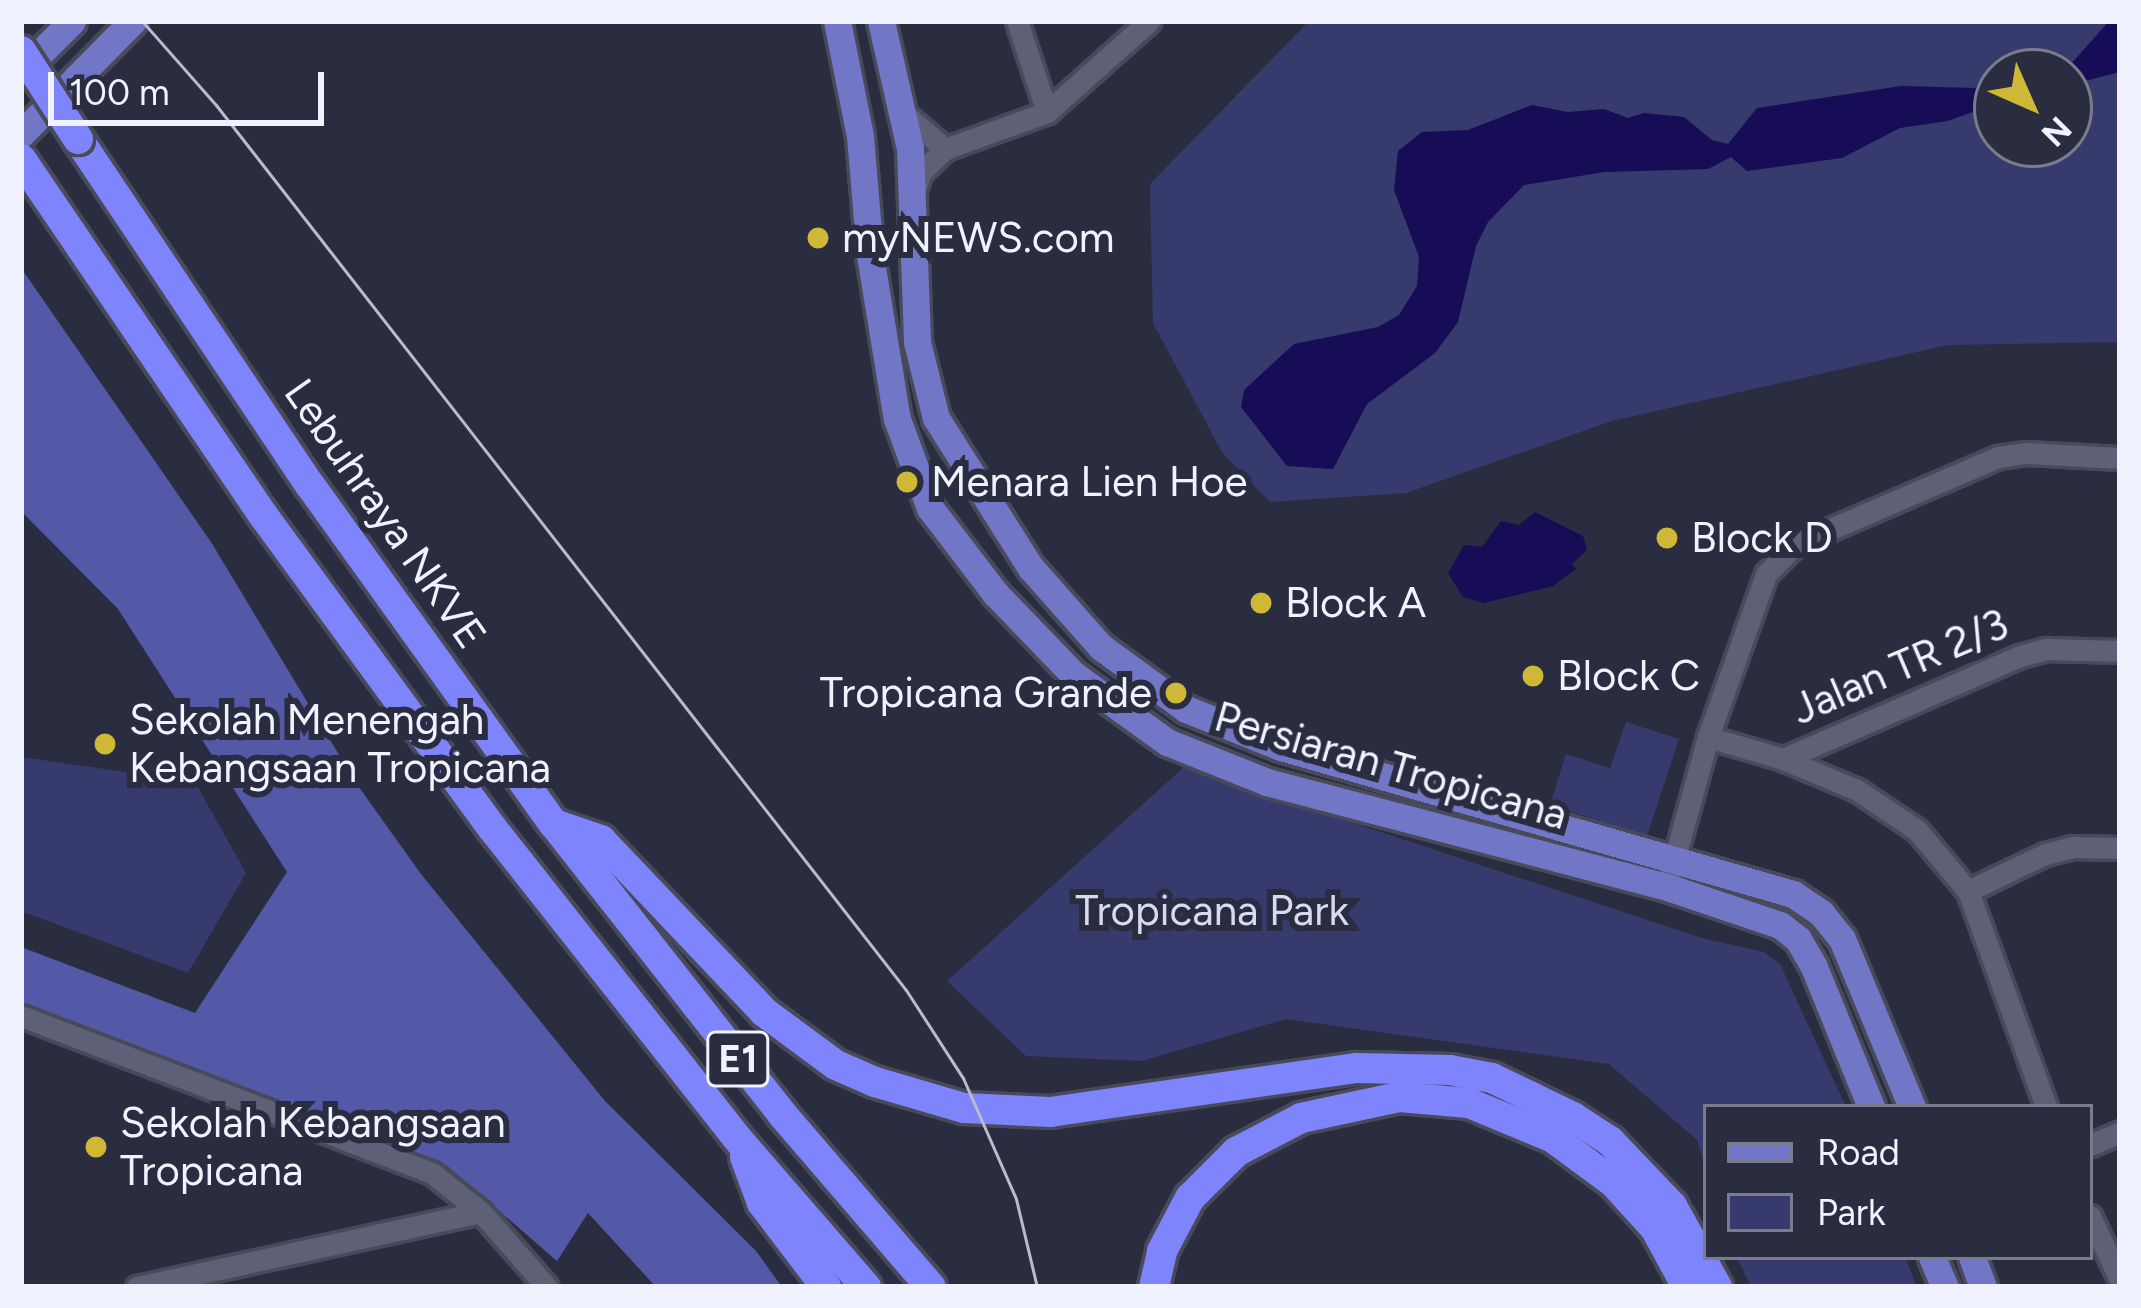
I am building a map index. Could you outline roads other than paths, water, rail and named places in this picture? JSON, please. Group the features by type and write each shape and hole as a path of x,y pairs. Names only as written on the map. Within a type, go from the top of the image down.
{"highway":[{"name":"Lebuhraya NKVE","path":"21,51 310,485 554,824 782,1114 931,1287"},
{"name":"E1","path":"25,165 263,515 393,693 743,1145 866,1287"},
{"path":"554,824 601,840 764,1012 836,1065 875,1082 964,1108 1050,1112 1357,1068 1450,1070 1492,1078 1573,1117 1610,1141 1672,1206 1717,1287"},
{"path":"1154,1287 1162,1251 1190,1198 1236,1152 1301,1118 1399,1097 1469,1103 1553,1138 1613,1182 1655,1228 1687,1287"},
{"path":"743,1145 762,1203 826,1287"}],"main road":[{"path":"21,72 72,21"},
{"path":"21,134 134,21"},
{"name":"Persiaran Tropicana","path":"837,21 860,136 873,274 897,419 930,508 995,593 1074,675 1166,742 1267,782 1670,874 1793,894 1821,913 1843,939 1911,1104"},
{"name":"Persiaran Tropicana","path":"881,21 915,189 917,342 936,418 1031,568 1101,647 1186,709 1281,747 1670,874 1760,916 1798,939 1870,1104"}],"street":[{"path":"1017,21 1047,112"},
{"path":"915,189 921,172 945,149 1047,112 1149,21"},
{"path":"900,109 945,149"},
{"path":"1670,874 1708,737 1766,574 1796,544 1998,457 2026,453 2120,458"},
{"name":"Jalan TR 2/3","path":"1783,759 2020,656 2048,649 2120,651"},
{"path":"1708,737 1783,759 1867,795 1917,830 1968,891 2045,1104"},
{"path":"1968,891 2045,854 2073,847 2120,848"},
{"path":"21,1016 407,1160 481,1212 548,1287"},
{"path":"137,1287 481,1212"},
{"path":"2093,1222 2120,1280"}],"tram line":[{"path":"142,21 216,105 906,990 963,1078 1016,1199 1037,1287"}],"place":[{"name":"myNEWS.com","path":"818,238"},
{"name":"Menara Lien Hoe","path":"907,482"},
{"name":"Block D","path":"1667,538"},
{"name":"Block A","path":"1261,603"},
{"name":"Block C","path":"1533,676"},
{"name":"Tropicana Grande","path":"1176,693"},
{"name":"Sekolah Menengah Kebangsaan Tropicana","path":"105,744"},
{"name":"Sekolah Kebangsaan Tropicana","path":"96,1147"}],"park label":[{"name":"Tropicana Park","path":"1212,911"}]}
